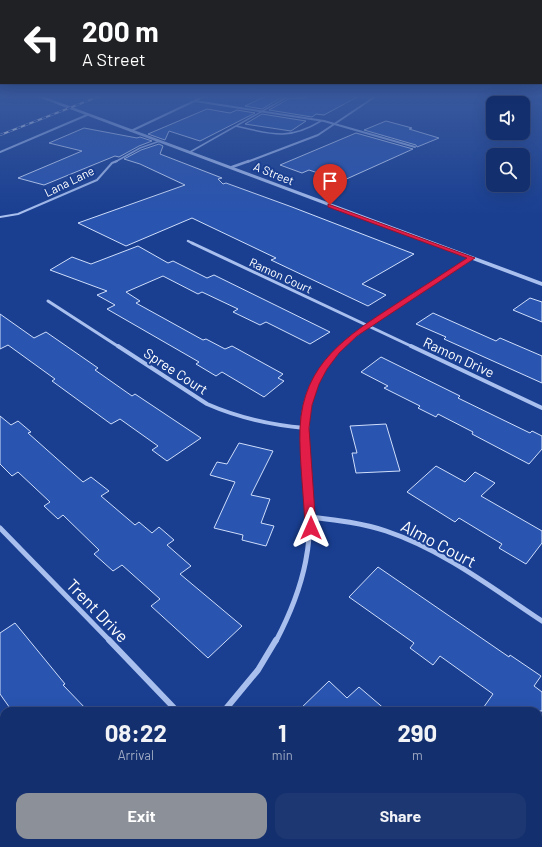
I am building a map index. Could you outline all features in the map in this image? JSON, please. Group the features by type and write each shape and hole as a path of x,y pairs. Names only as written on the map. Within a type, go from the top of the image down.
{"street":[{"path":"0,152 39,136"},
{"name":"A Street","path":"144,136 232,167 542,284"},
{"path":"232,167 307,140 315,136"},
{"path":"373,136 415,147"},
{"name":"Ramon Court","path":"188,241 367,326"},
{"path":"228,707 236,699 261,665 284,626 301,584 309,550 311,517 305,428 308,405 315,384 336,351 367,326 472,258"},
{"name":"Spree Court","path":"48,301 207,404 229,414 255,422 305,428"},
{"name":"Ramon Drive","path":"367,326 542,408"},
{"name":"Almo Court","path":"311,517 352,522 387,531 413,541 439,554 542,621"},
{"name":"Trent Drive","path":"0,528 173,707"}],"lane":[{"path":"190,152 219,136"},
{"name":"Lana Lane","path":"0,217 18,214 97,180 112,162 140,148 160,141"}],"building":[{"path":"66,136 124,136 137,138 140,137 152,141 119,157 115,156 44,185 18,178 82,151 49,143"},
{"path":"152,136 167,136 165,140"},
{"path":"183,136 211,136 200,141"},
{"path":"350,136 365,136 413,149 342,181 309,170 302,173 280,165"},
{"path":"383,136 431,136 439,138 417,147 416,145"},
{"path":"159,144 163,146 160,154 222,178 218,179 223,184 226,183 292,207 414,254 362,284 386,295 368,306 271,260 276,258 192,218 126,246 78,223 185,185 140,164 124,159 141,150"},
{"path":"138,246 168,263 173,261 207,278 214,275 330,332 310,344 266,322 260,325 233,312 238,309 202,292 198,294 163,276 126,292 140,301 136,303 203,340 206,339 225,349 232,346 283,374 278,378 284,381 264,397 222,372 216,376 196,364 199,362 107,309 115,305 97,295 107,291 50,270 72,257 91,264"},
{"path":"530,298 542,302 542,322 513,310"},
{"path":"433,313 496,341 500,338 542,356 542,383 444,339 446,337 416,324"},
{"path":"0,314 34,338 46,332 98,368 95,370 132,396 135,394 201,438 167,461 152,450 158,446 120,419 111,424 52,381 55,379 8,345 0,349"},
{"path":"381,357 460,396 458,398 530,433 532,431 542,436 542,449 529,464 438,414 436,417 418,408 420,406 384,388 388,386 361,372"},
{"path":"0,416 11,425 18,421 31,432 28,433 83,482 91,477 109,491 101,496 135,525 139,522 152,533 159,527 174,540 167,545 191,566 180,574 242,626 208,658 151,606 160,599 122,565 113,571 94,554 99,550 63,515 58,519 44,506 50,502 18,472 12,476 0,464"},
{"path":"386,424 400,471 356,473 352,453 357,453 350,426"},
{"path":"239,443 273,451 251,495 270,499 261,523 274,526 266,546 242,540 243,535 214,528 235,482 210,475 217,462 227,464"},
{"path":"436,466 465,482 475,472 495,483 481,496 542,531 542,543 526,564 499,548 502,544 459,518 455,522 407,492"},
{"path":"378,567 509,657 510,655 541,676 534,686 542,692 542,707 484,707 493,694 440,656 433,665 410,648 414,643 349,597"},
{"path":"15,623 65,684 63,685 84,707 9,707 0,694 0,633"},
{"path":"329,681 347,698 359,687 382,707 302,707"}],"route":[{"path":"311,528 305,428 308,405 315,384 324,368 336,351 354,334 472,258 330,205"}]}
